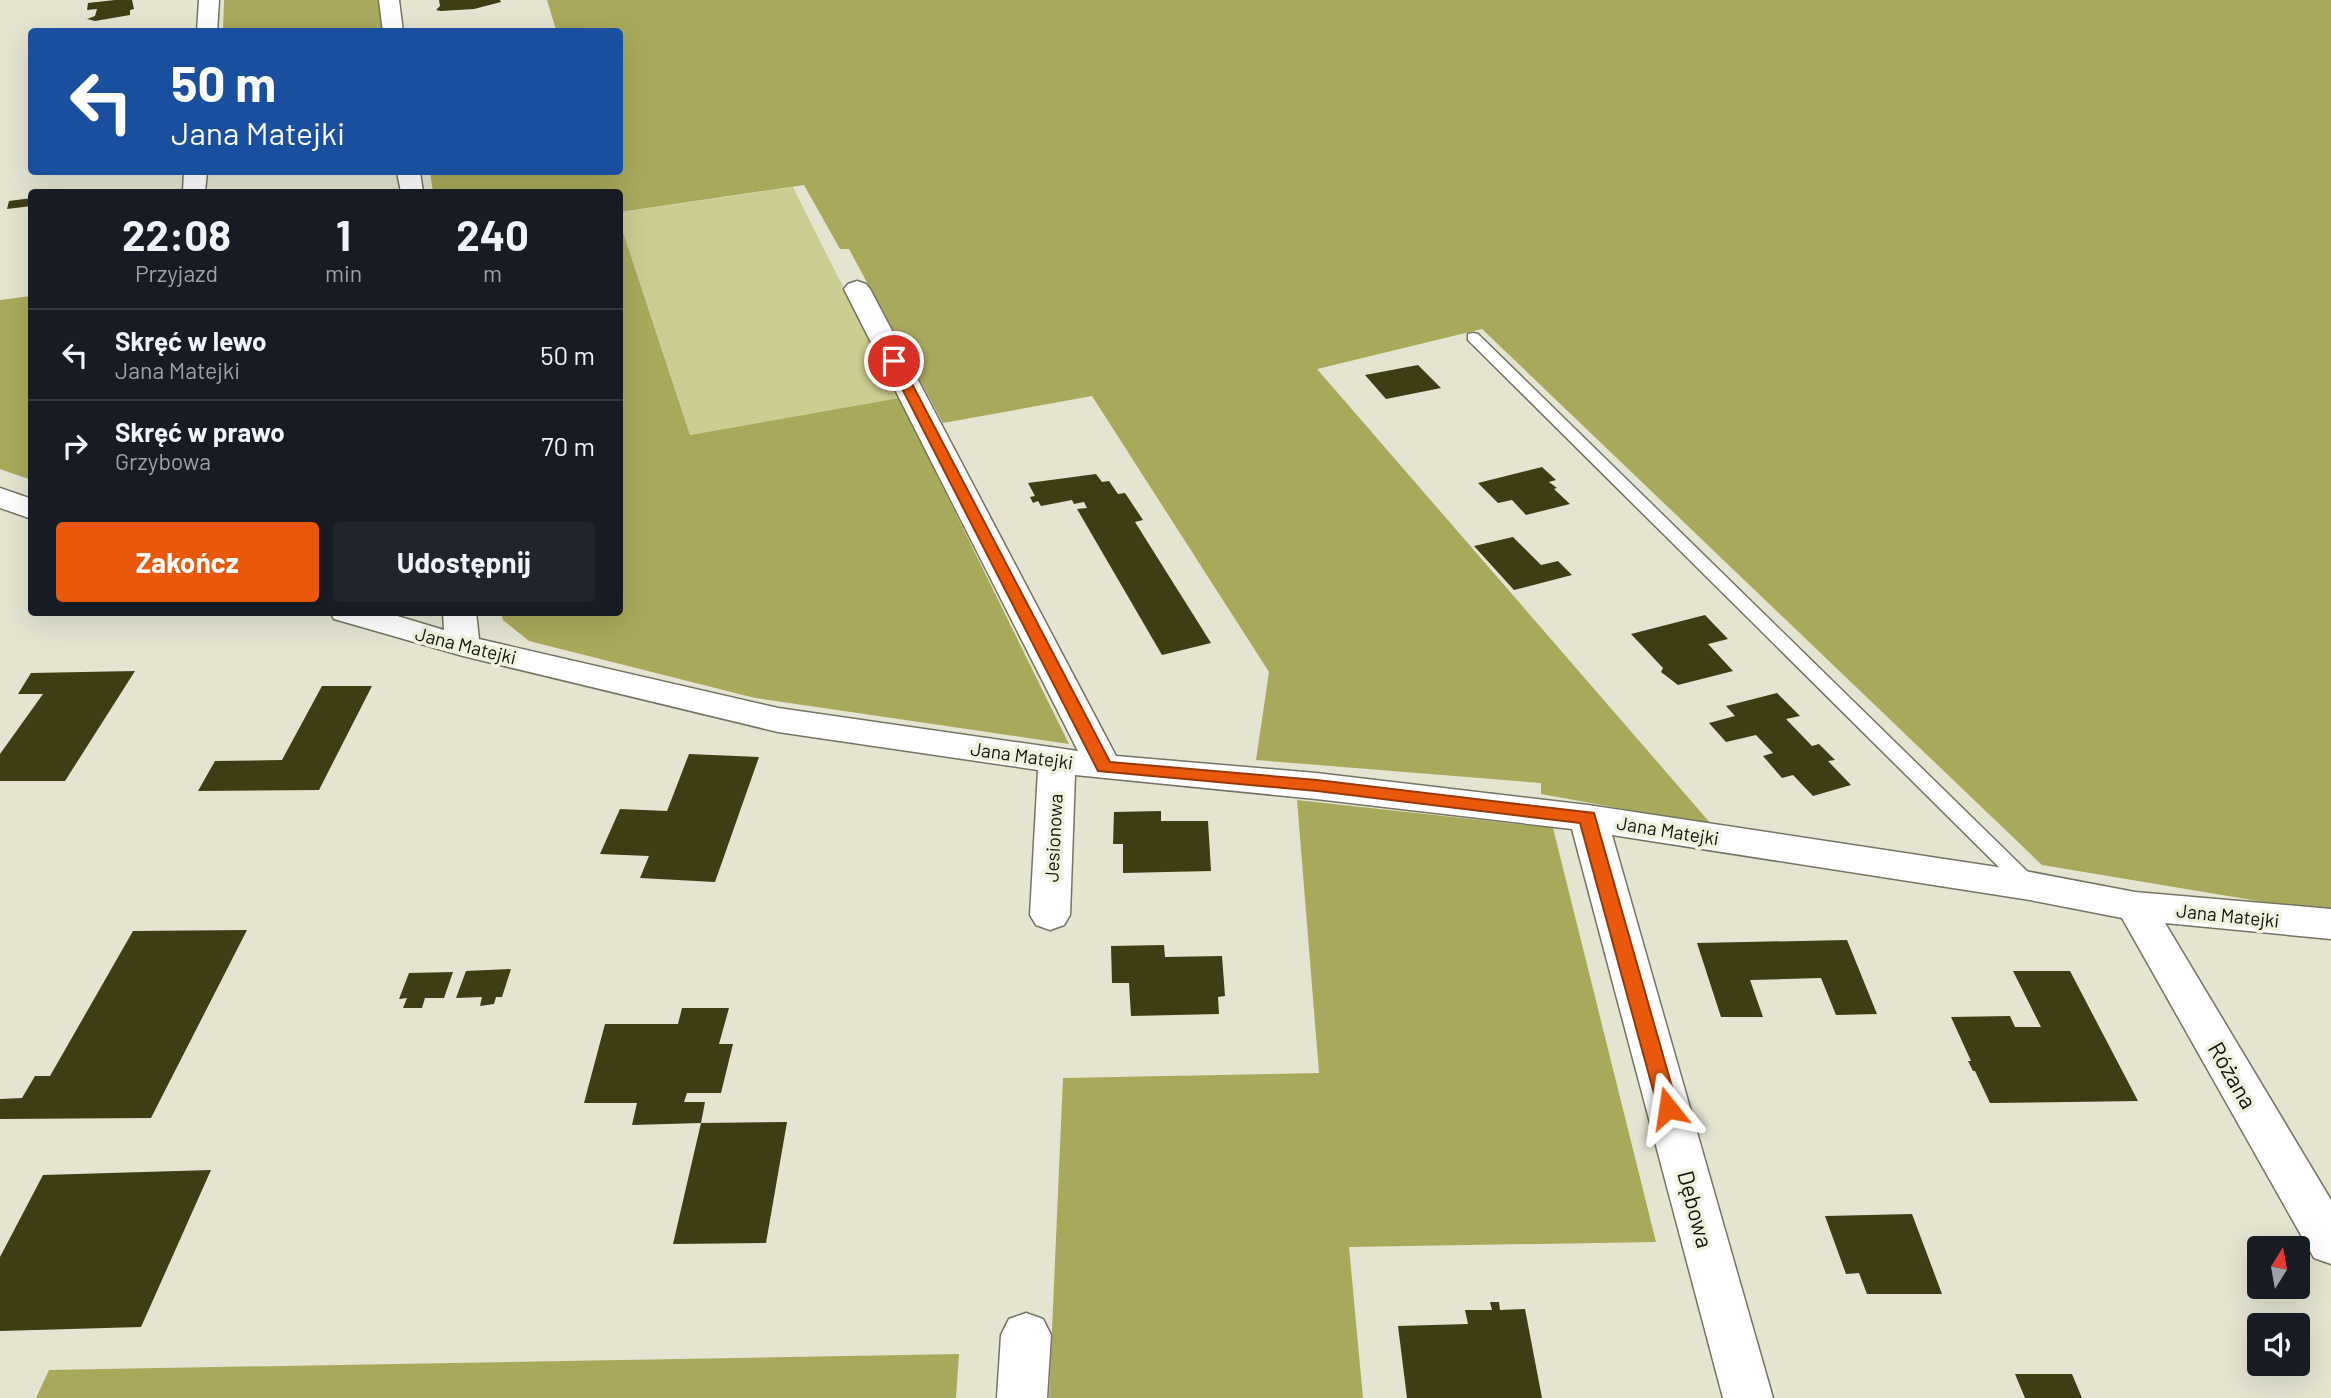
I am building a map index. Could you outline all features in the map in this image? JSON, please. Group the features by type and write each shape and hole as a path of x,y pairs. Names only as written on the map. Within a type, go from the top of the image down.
{"street":[{"path":"207,28 209,0"},
{"path":"389,0 392,28"},
{"path":"857,289 1104,767"},
{"path":"0,497 28,508"},
{"name":"Jana Matejki","path":"373,616 461,629 520,658 778,720 1104,767 1317,786 1588,818 2135,906 2331,924"},
{"name":"Jesionowa","path":"1049,915 1057,761"},
{"name":"Dębowa","path":"1588,818 1748,1398"},
{"name":"Różana","path":"2135,906 2331,1243"},
{"path":"1022,1398 1026,1335"}],"lane":[{"path":"1473,337 2030,887"}],"green space":[{"path":"793,187 899,398 690,435 623,232 623,212"}],"shaded area":[{"path":"224,0 379,0 382,28 223,28"},
{"path":"547,0 2331,0 2331,908 2312,910 2042,865 1482,329 1317,369 1712,825 1541,794 1541,783 1256,760 1269,672 1092,396 943,423 849,249 840,249 804,185 623,212 623,189 433,189 430,175 623,175 623,28 555,28"},
{"path":"623,232 690,435 899,398 1069,744 755,698 529,641 503,620 502,616 623,616"},
{"path":"28,296 28,479 0,469 0,300"},
{"path":"1297,800 1553,828 1656,1242 1349,1247 1363,1398 1049,1398 1063,1078 1319,1073"},
{"path":"959,1354 956,1398 36,1398 49,1370"}],"building":[{"path":"132,0 134,9 130,10 130,15 95,21 87,19 95,16 97,9 87,10 88,3"},
{"path":"439,0 501,2 474,9 441,11 436,10 440,6"},
{"path":"28,199 28,206 7,209 9,201"},
{"path":"1418,365 1441,388 1386,399 1365,375"},
{"path":"1542,467 1556,480 1549,482 1557,488 1554,489 1570,504 1526,515 1512,500 1498,503 1478,483"},
{"path":"1096,474 1102,482 1109,481 1118,494 1125,493 1143,520 1135,522 1211,643 1162,655 1077,509 1087,508 1084,502 1074,504 1072,500 1041,506 1038,501 1033,503 1030,497 1035,496 1028,483"},
{"path":"1513,537 1541,565 1558,561 1572,575 1514,590 1474,546"},
{"path":"1705,615 1728,639 1708,644 1733,671 1678,685 1661,672 1663,668 1631,634"},
{"path":"135,671 65,781 0,781 0,754 43,694 18,694 31,673"},
{"path":"322,686 372,686 319,790 198,791 215,761 282,760"},
{"path":"1777,693 1800,716 1786,719 1812,746 1819,744 1835,760 1828,761 1851,785 1813,796 1793,775 1782,778 1763,756 1773,753 1756,735 1726,742 1709,723 1735,716 1726,706"},
{"path":"689,754 759,757 715,882 640,878 649,856 600,854 620,809 667,811"},
{"path":"1161,811 1161,821 1208,821 1211,871 1123,873 1123,844 1113,844 1114,812"},
{"path":"247,930 151,1118 0,1119 0,1099 22,1098 35,1076 50,1076 133,931"},
{"path":"1847,940 1877,1014 1836,1015 1821,978 1750,980 1763,1017 1721,1017 1697,943"},
{"path":"1164,945 1165,957 1222,956 1225,996 1218,997 1219,1014 1131,1016 1129,983 1112,983 1111,946"},
{"path":"511,969 502,997 496,997 494,1004 480,1006 482,997 456,998 466,971"},
{"path":"2013,971 2070,971 2138,1101 1990,1103 1968,1061 1971,1061 1951,1017 2010,1016 2015,1027 2041,1027"},
{"path":"453,972 444,998 425,998 422,1008 403,1008 407,998 399,999 409,973"},
{"path":"682,1008 729,1008 719,1044 733,1044 721,1093 687,1093 684,1102 705,1102 701,1123 632,1125 637,1103 584,1103 605,1024 678,1024"},
{"path":"787,1122 766,1243 673,1244 701,1123"},
{"path":"211,1170 141,1327 0,1331 0,1257 43,1175"},
{"path":"1912,1214 1942,1294 1867,1294 1859,1273 1846,1274 1825,1216"},
{"path":"1490,1302 1499,1302 1500,1310 1525,1309 1542,1398 1407,1398 1398,1326 1468,1324 1465,1310 1492,1310"},
{"path":"2015,1374 2072,1374 2082,1398 2025,1398"}],"route":[{"path":"894,361 1104,767 1317,786 1588,818 1668,1108"}]}
